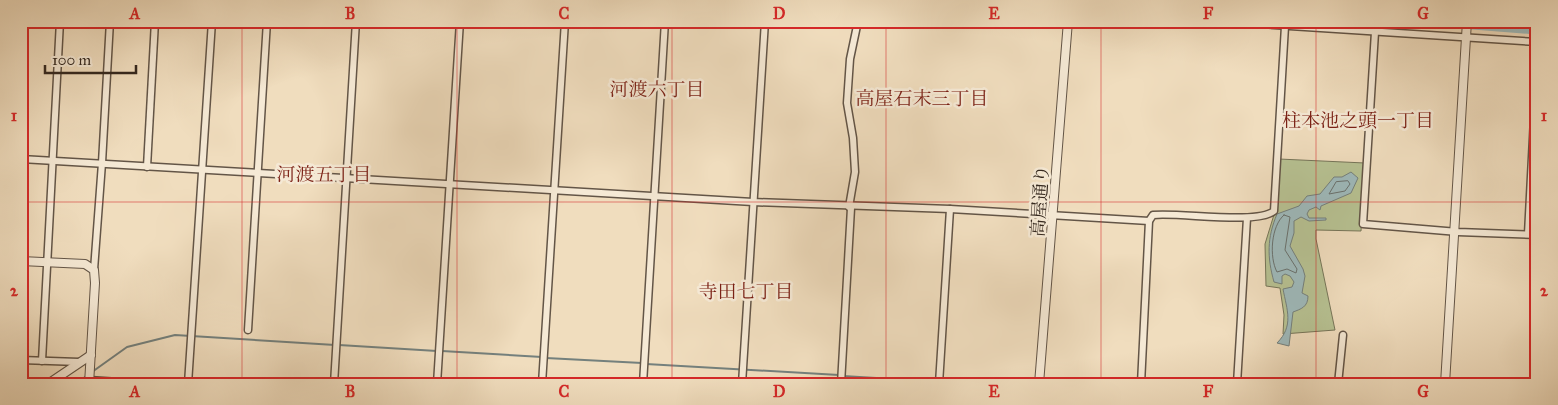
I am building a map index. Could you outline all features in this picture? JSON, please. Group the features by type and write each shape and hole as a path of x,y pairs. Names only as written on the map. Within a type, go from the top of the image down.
{"street":[{"path":"42,361 60,21"},
{"path":"110,21 89,381 149,384"},
{"path":"147,166 155,21"},
{"path":"188,384 212,21"},
{"path":"248,330 267,21"},
{"path":"334,384 356,21"},
{"path":"436,384 460,21"},
{"path":"542,384 565,21"},
{"path":"643,384 665,21"},
{"path":"742,384 765,21"},
{"path":"841,383 850,207 855,172 853,138 847,103 850,59 858,21"},
{"name":"高屋通り","path":"1039,383 1068,21"},
{"path":"1214,21 1537,42"},
{"path":"1445,384 1467,21"},
{"path":"1140,384 1149,221 1153,215 1167,213 1247,218 1270,214 1276,210 1285,26"},
{"path":"1375,32 1364,224 1537,235"},
{"path":"1528,234 1537,60"},
{"path":"21,159 753,202 850,207 950,209 1149,221"},
{"path":"939,384 950,209"},
{"path":"1237,384 1247,218"},
{"path":"21,261 84,264 94,270"},
{"path":"1338,384 1343,335"},
{"path":"48,384 80,362 90,359"},
{"path":"21,360 80,362"}],"green space":[{"path":"1279,159 1365,163 1361,231 1316,230 1316,239 1335,330 1283,334 1284,315 1280,288 1266,286 1265,244 1276,208"}],"water":[{"path":"1351,172 1358,178 1351,193 1321,206 1320,210 1316,207 1309,210 1307,214 1309,218 1326,218 1326,220 1309,221 1301,217 1294,221 1294,233 1290,246 1303,269 1305,276 1302,293 1308,296 1308,300 1304,307 1293,312 1289,346 1277,343 1286,330 1288,318 1283,289 1292,287 1294,282 1290,276 1285,274 1282,276 1282,284 1274,282 1269,248 1271,231 1277,214 1299,206 1307,196 1320,194 1334,177 1342,177"}],"waterway":[{"path":"1435,21 1537,29"},
{"path":"92,372 127,347 175,335 335,345"},
{"path":"339,345 437,351"},
{"path":"442,351 542,357"},
{"path":"546,358 642,363"},
{"path":"646,364 839,375"},
{"path":"75,384 88,375"},
{"path":"843,376 976,384"}],"district":[{"name":"河渡六丁目","path":"657,89"},
{"name":"高屋石末三丁目","path":"922,98"},
{"name":"柱本池之頭一丁目","path":"1358,120"},
{"name":"河渡五丁目","path":"324,174"},
{"name":"寺田七丁目","path":"746,291"}]}
